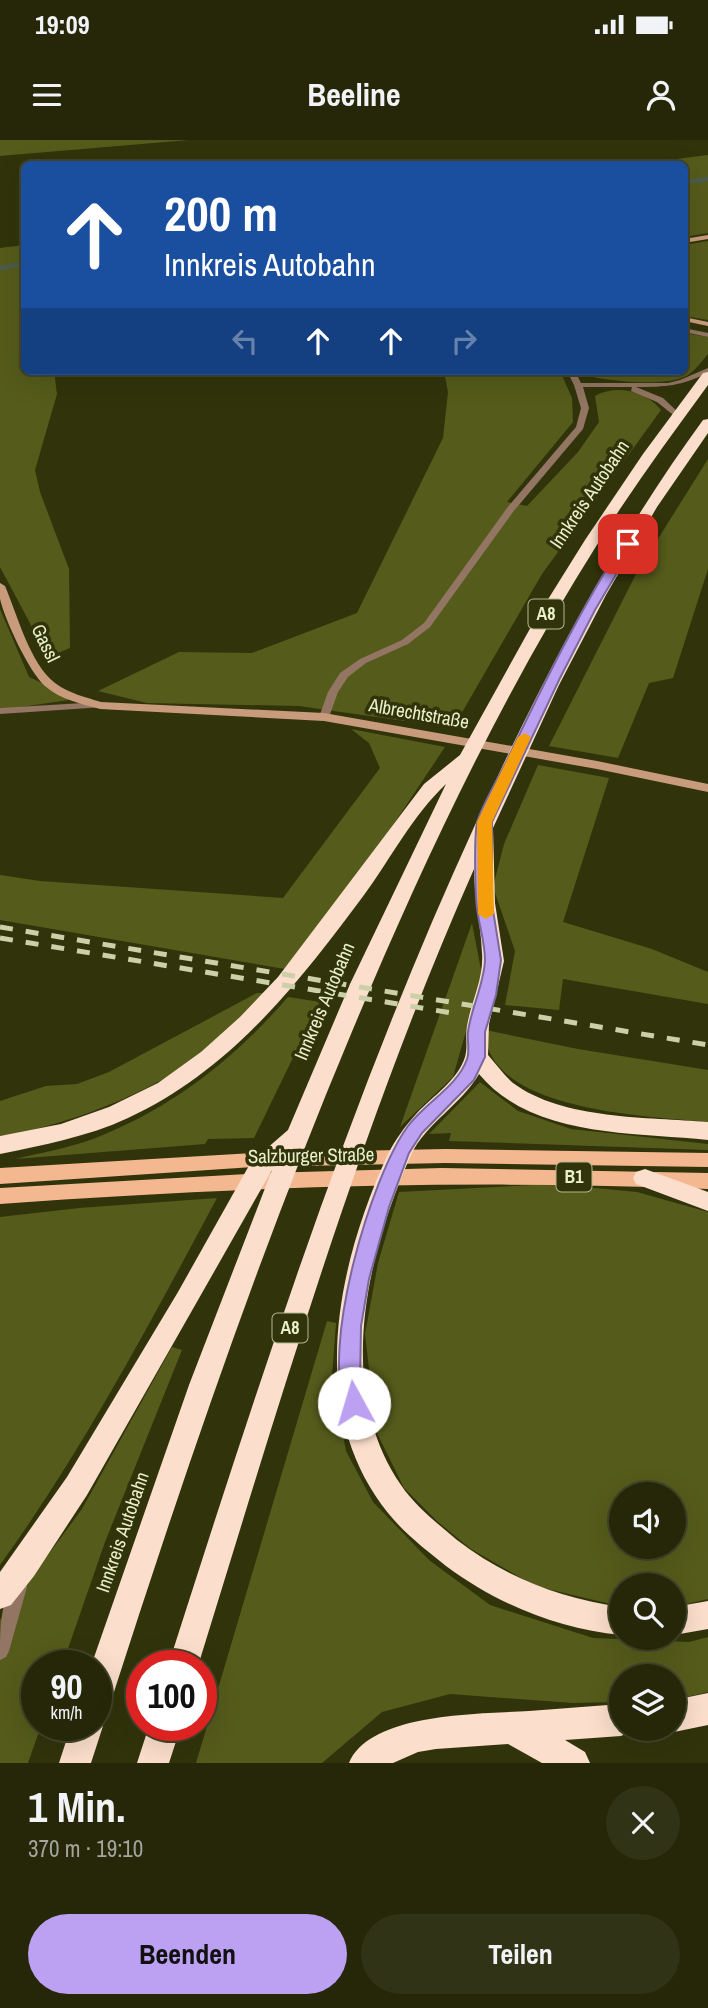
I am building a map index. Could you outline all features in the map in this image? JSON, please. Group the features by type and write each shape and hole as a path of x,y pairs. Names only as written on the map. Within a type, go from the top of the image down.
{"highway":[{"name":"Innkreis Autobahn","path":"112,1651 219,1337 369,963 470,754 575,565 677,416 708,376"},
{"name":"A8","path":"188,1650 296,1309 390,1047 484,822 541,701 589,610 648,510 708,423"},
{"path":"0,1145 33,1140 96,1123 153,1097 215,1055 266,1005 312,950 433,786 470,754"},
{"path":"484,822 485,904 493,960 488,995 477,1032 477,1057 467,1076 416,1128 401,1151 380,1207 359,1279 351,1326 350,1384 363,1441 386,1487 424,1531 475,1572 536,1602 609,1620"},
{"path":"477,1057 505,1088 533,1105 569,1116 708,1130"},
{"path":"0,1595 24,1566 77,1486 187,1299 259,1168 299,1133"},
{"path":"645,1178 708,1202"},
{"path":"686,1619 708,1615"},
{"path":"686,1714 708,1709"},
{"path":"365,1763 405,1740 449,1729 511,1728 609,1721"},
{"path":"511,1728 574,1763"},
{"path":"75,1763 82,1741"},
{"path":"153,1763 160,1741"}],"main road":[{"name":"Salzburger Straße","path":"0,1176 196,1162 442,1165 708,1160"},
{"name":"Salzburger Straße","path":"0,1196 442,1165 708,1181"}],"street":[{"path":"688,240 708,237"},
{"path":"688,324 708,324"},
{"path":"688,325 708,332"},
{"name":"Gassl","path":"0,586 34,667 48,684 78,699 100,705 119,706"},
{"name":"Albrechtstraße","path":"119,706 324,717 597,765 708,788"}],"lane":[{"path":"578,385 676,384 708,370"},
{"path":"324,717 333,692 344,676 363,661 405,642 427,625 510,510 580,427 585,408 573,375"},
{"path":"620,386 660,400 677,416"},
{"path":"0,711 100,705"},
{"path":"0,1651 24,1566"}],"green space":[{"path":"0,140 189,140 0,156"},
{"path":"708,155 708,233 688,236 688,161 661,161"},
{"path":"708,241 708,320 688,317 688,244"},
{"path":"21,245 21,375 55,375 57,394 35,470 40,492 69,569 70,648 48,657 0,567 0,248"},
{"path":"688,334 708,337 708,354 688,375"},
{"path":"445,375 562,375 572,398 573,422 507,502 527,506 578,452 599,422 595,396 612,390 630,391 647,398 661,410 542,574 453,728 299,706 147,703 98,691 179,652 252,653 357,613 443,438 448,392"},
{"path":"584,375 688,375 662,382"},
{"path":"708,459 708,569 673,678 649,683 618,758 549,746 636,574"},
{"path":"0,609 29,677 76,699 0,710"},
{"path":"351,729 445,747 387,834 285,969 0,920 0,875 40,881 283,898 380,768 369,743"},
{"path":"538,765 609,778 563,922 652,949 708,972 708,1004 563,979 559,1010 505,1005 515,951 493,887 504,844"},
{"path":"472,923 482,975 453,1077 400,1127"},
{"path":"257,993 266,993 225,1036 178,1071 119,1101 88,1113 28,1131 0,1136 0,1101 46,1086 77,1084 109,1072"},
{"path":"288,997 320,1002 254,1138 208,1139 205,1144 15,1159 93,1139 149,1113 200,1080 223,1061"},
{"path":"485,1030 578,1049 708,1070 708,1122 612,1112 540,1094 512,1078 492,1057"},
{"path":"480,1082 518,1111 571,1129 708,1144 708,1150 449,1141 451,1133 429,1134"},
{"path":"553,1184 637,1192 708,1212 708,1599 686,1604 686,1573 609,1573 609,1604 535,1586 471,1549 438,1522 404,1488 376,1431 365,1334 378,1263 399,1192"},
{"path":"217,1198 141,1339 60,1477 0,1565 0,1217"},
{"path":"327,1321 336,1323 332,1376 346,1451 373,1502 429,1560 490,1605 593,1638 609,1639 609,1650 686,1650 686,1642 708,1637 708,1692 686,1697 686,1664 609,1664 609,1702 573,1703 450,1694 382,1712 322,1763 196,1763 203,1741 217,1741 217,1692"},
{"path":"172,1347 182,1350 105,1542 68,1650 21,1650 21,1741 36,1741 28,1763 0,1763 0,1620 82,1509"}],"waterway":[{"path":"688,182 708,179"},
{"path":"0,268 21,264"}],"railway":[{"path":"0,927 708,1045"},
{"path":"0,938 452,1013"}],"slow traffic":[{"path":"486,914 484,822 525,737"}],"route":[{"path":"354,1403 350,1384 351,1326 359,1279 380,1207 401,1151 416,1128 467,1076 477,1057 477,1032 488,995 493,960 485,904 484,822 541,701 589,610 628,544"}]}
